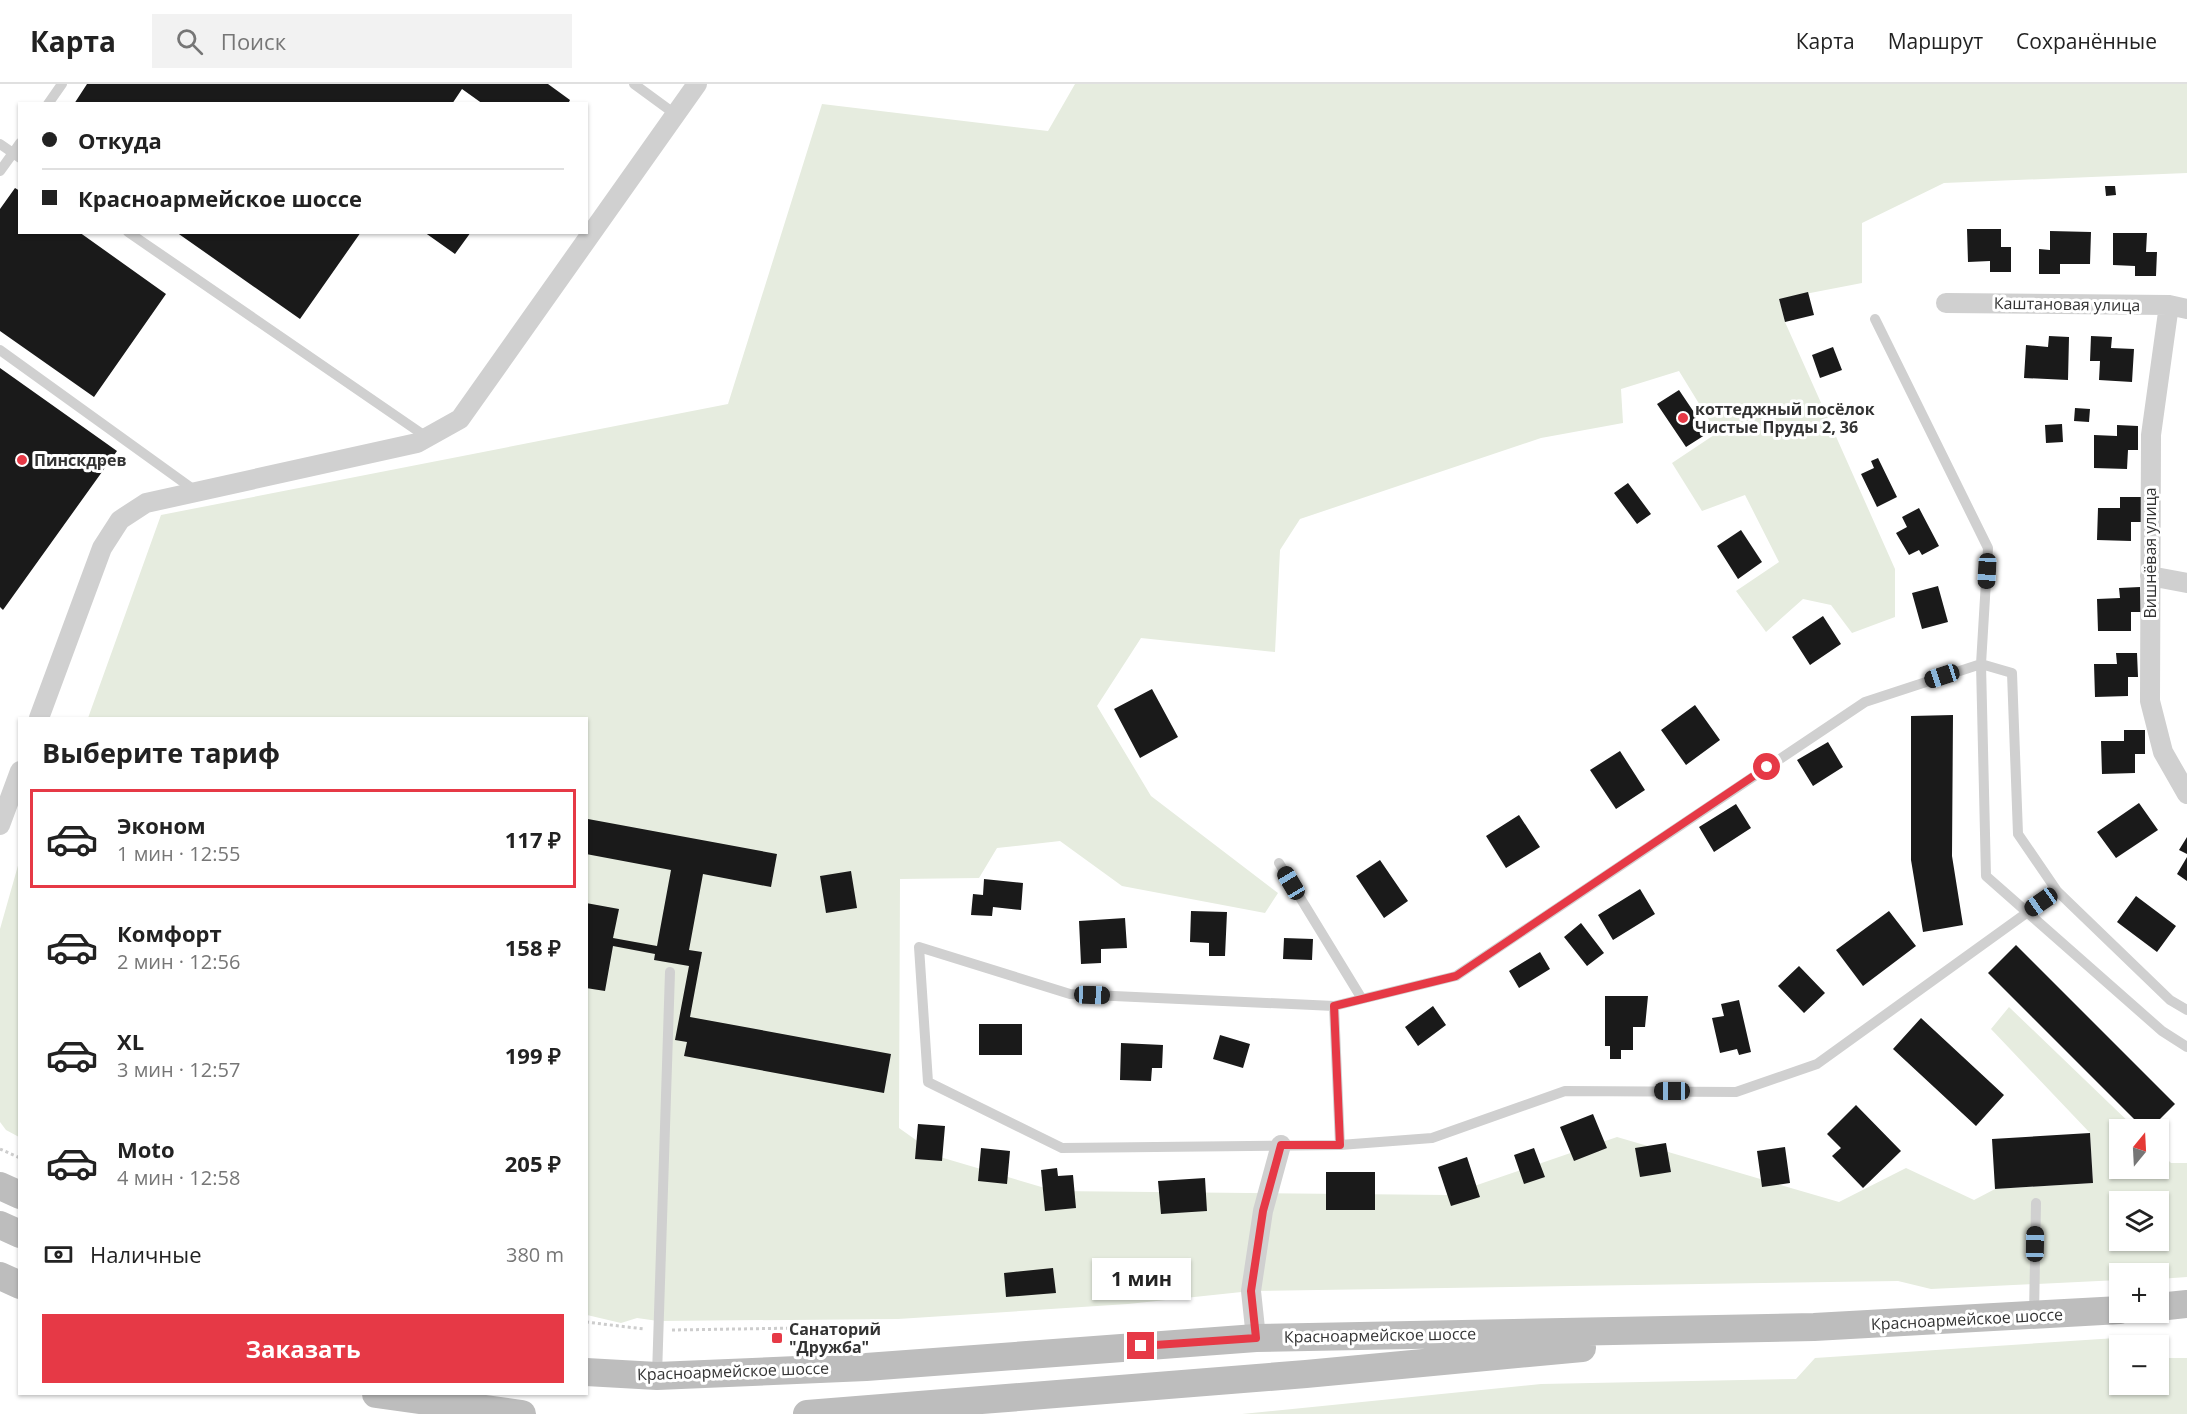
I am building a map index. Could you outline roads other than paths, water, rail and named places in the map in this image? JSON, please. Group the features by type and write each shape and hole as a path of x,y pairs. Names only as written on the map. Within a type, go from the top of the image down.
{"main road":[{"path":"0,1186 18,1194"},
{"path":"0,1225 18,1233"},
{"path":"0,1276 18,1284"},
{"path":"2169,1305 2187,1304"},
{"name":"Красноармейское шоссе","path":"588,1372 657,1376 866,1366 1256,1338 1814,1327 2109,1311"},
{"name":"Красноармейское шоссе","path":"807,1414 1294,1375 1814,1327"},
{"path":"383,1395 522,1414"}],"street":[{"path":"39,717 102,548 120,520 146,503 417,443 460,419 697,84"},
{"name":"Каштановая улица","path":"1946,303 2178,307"},
{"name":"Вишнёвая улица","path":"2178,307 2151,435 2150,700 2163,752 2187,794"},
{"path":"2150,576 2187,583"},
{"path":"0,825 18,776"},
{"path":"1256,1338 1251,1291 1263,1211 1281,1145"}],"lane":[{"path":"49,102 62,84"},
{"path":"633,84 675,114"},
{"path":"0,144 16,155 0,171"},
{"path":"131,234 428,438"},
{"path":"1875,319 1988,548 1981,664 1986,876 2026,914 2162,1031 2187,1047"},
{"path":"0,350 197,492"},
{"path":"2057,891 1817,1064 1736,1092 1565,1091 1432,1138 1340,1145 1062,1148 928,1082 919,947 1070,994 1334,1006 1456,976 1865,702 1981,664 2012,673 2018,834 2057,891 2170,1000 2187,1010"},
{"path":"1279,864 1362,999"},
{"path":"657,1376 670,972"},
{"path":"1334,1006 1340,1145"},
{"path":"2034,1315 2036,1203"}],"place":[{"name":"коттеджный посёлок Чистые Пруды 2, 36","path":"1683,418"},
{"name":"Пинскдрев","path":"22,460"},
{"name":"Санаторий \"Дружба\"","path":"777,1338"}]}
